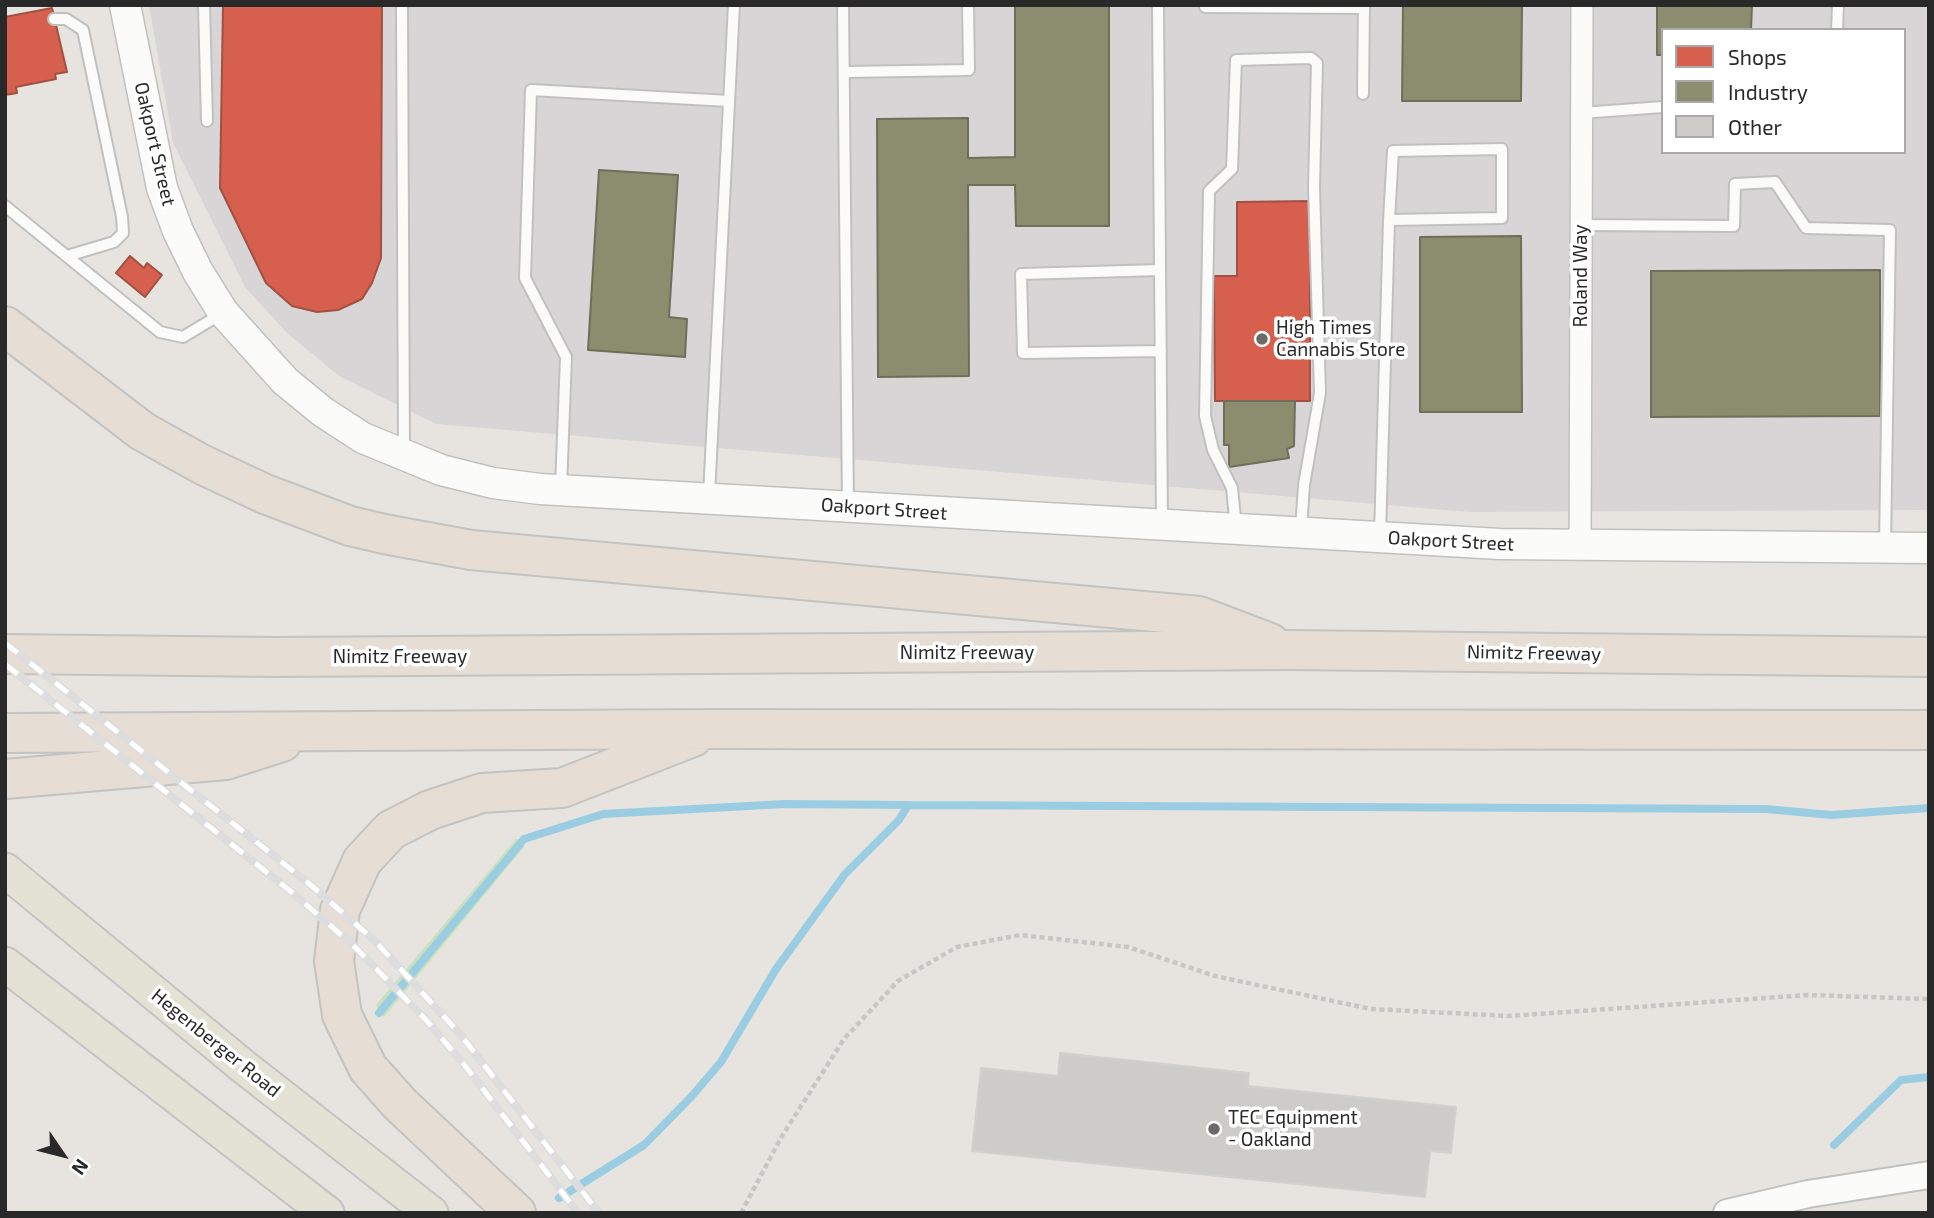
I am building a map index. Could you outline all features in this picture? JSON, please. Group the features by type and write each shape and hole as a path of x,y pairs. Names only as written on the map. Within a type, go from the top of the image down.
{"highway":[{"path":"5,326 142,431 203,465 265,494 350,526 471,550 1199,616 1289,650"},
{"name":"Nimitz Freeway","path":"5,654 275,657 1289,650 1929,657"},
{"path":"516,1213 400,1104 368,1068 342,1015 334,961 340,910 362,861 391,830 429,810 482,793 562,788 715,729"},
{"path":"5,733 715,729 1929,730"},
{"path":"5,779 226,760 321,730"}],"main road":[{"name":"Oakport Street","path":"125,5 162,188 178,231 198,272 223,312 251,347 306,399 363,438 404,458 493,483 561,490 848,507 1580,547 1929,548"},
{"name":"Hegenberger Road","path":"5,870 244,1067 431,1213"},
{"path":"5,964 327,1213"}],"street":[{"name":"Roland Way","path":"1580,547 1582,5"},
{"path":"1727,1213 1808,1194 1929,1175"}],"lane":[{"path":"204,5 207,121"},
{"path":"402,5 404,458"},
{"path":"709,498 734,5"},
{"path":"843,5 846,72 848,507"},
{"path":"846,72 969,70 968,5"},
{"path":"1158,5 1162,525"},
{"path":"1837,28 1838,5"},
{"path":"1205,7 1364,6 1363,94"},
{"path":"54,19 66,19 83,30 122,217 123,233 114,242 67,256"},
{"path":"1236,529 1232,488 1213,450 1205,416 1209,191 1232,169 1236,60 1311,58 1317,63 1314,187 1320,393 1304,485 1301,533"},
{"path":"561,490 566,357 525,278 531,90 729,101"},
{"path":"1581,113 1661,107"},
{"path":"1380,537 1389,220 1393,150 1502,149 1502,218 1389,220"},
{"path":"1581,225 1734,226 1735,184 1775,182 1806,228 1890,230 1884,548"},
{"path":"5,206 160,332 183,337 223,312"},
{"path":"1160,270 1021,274 1023,353 1161,351"}],"path":[{"path":"741,1213 782,1136 844,1039 898,981 957,947 1020,934 1128,947 1215,976 1371,1009 1509,1016 1808,995 1929,999"}],"shaded area":[{"path":"149,5 1929,5 1929,510 1469,512 436,424 339,376 287,333 245,287 173,143"}],"green space":[{"path":"516,839 524,839 524,847 384,1017 376,1005"}],"building: Shops":[{"path":"223,5 382,5 381,258 372,283 362,299 338,310 317,312 292,306 266,283 220,188"},
{"path":"52,8 67,72 55,74 56,79 16,87 17,93 5,95 5,17"},
{"name":"High Times Cannabis Store","path":"1310,201 1310,401 1215,401 1214,276 1237,276 1237,202"},
{"path":"130,256 144,268 147,263 162,275 145,297 116,273"}],"building: Industry":[{"path":"1015,5 1109,5 1109,226 1016,226 1015,185 968,185 969,376 878,377 877,119 968,118 968,158 1015,157"},
{"path":"1403,5 1522,5 1521,101 1402,101"},
{"path":"1657,5 1752,5 1751,28 1661,28 1661,55 1657,55"},
{"path":"599,170 678,175 669,317 687,319 685,357 588,350"},
{"path":"1521,236 1522,412 1420,412 1420,237"},
{"path":"1880,270 1880,416 1651,417 1651,271"},
{"path":"1224,401 1295,401 1294,446 1287,449 1289,458 1229,467 1229,445 1224,445"}],"building: Other":[{"name":"TEC Equipment - Oakland","path":"1060,1053 1249,1073 1248,1086 1456,1107 1451,1153 1430,1151 1425,1197 972,1151 981,1068 1058,1076"}],"waterway":[{"path":"379,1013 524,839 603,814 785,804 908,805"},
{"path":"559,1198 644,1145 691,1097 721,1062 776,969 845,874 899,820 908,805 1766,809 1831,815 1929,808"},
{"path":"1834,1145 1901,1080 1929,1077"}],"railway":[{"path":"5,643 312,886 374,940 460,1034 599,1213"},
{"path":"5,664 289,890 353,945 428,1022 466,1067 578,1213"}],"place":[{"name":"High Times Cannabis Store","path":"1262,339"},
{"name":"TEC Equipment - Oakland","path":"1214,1129"}]}
